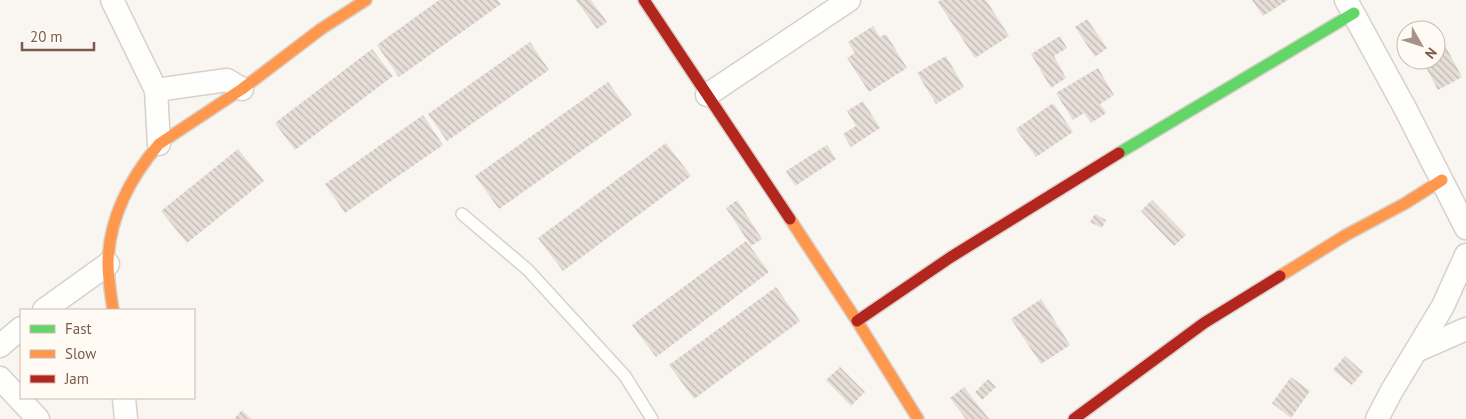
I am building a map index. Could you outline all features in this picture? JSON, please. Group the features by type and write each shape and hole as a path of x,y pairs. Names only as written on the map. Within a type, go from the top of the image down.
{"street":[{"path":"112,0 156,90 159,144"},
{"path":"112,309 108,264 112,232 125,194 137,172 159,144 242,89 321,29 366,0"},
{"path":"644,0 857,321 918,419"},
{"path":"707,95 849,0"},
{"path":"857,321 951,257 1350,7 1466,228"},
{"path":"156,90 227,80 242,89"},
{"path":"1074,419 1204,322 1346,235 1404,204 1442,180"},
{"path":"1377,419 1442,306 1466,255"},
{"path":"45,309 108,264"},
{"path":"0,346 20,329"},
{"path":"1416,351 1466,329"},
{"path":"0,378 38,419"},
{"path":"124,399 126,419"}],"lane":[{"path":"462,214 534,277 625,376 652,419"}],"building":[{"path":"439,0 497,0 501,4 399,77 377,45"},
{"path":"576,0 591,0 607,22 597,29"},
{"path":"941,0 986,0 1009,36 975,58 938,2"},
{"path":"1252,0 1288,0 1263,16"},
{"path":"1087,19 1107,48 1095,57 1075,27"},
{"path":"873,26 880,37 886,34 907,68 869,92 847,58 855,53 848,42"},
{"path":"1060,36 1067,48 1054,56 1066,78 1051,88 1031,54"},
{"path":"530,42 549,70 447,141 428,114"},
{"path":"1446,47 1462,77 1438,90 1427,70 1446,70"},
{"path":"372,49 393,76 295,150 275,123"},
{"path":"946,56 964,87 936,104 917,73"},
{"path":"1098,68 1114,95 1100,104 1106,113 1091,123 1084,113 1073,120 1056,93"},
{"path":"608,82 632,115 499,209 475,176"},
{"path":"863,101 880,128 851,147 843,134 856,126 847,111"},
{"path":"1053,103 1073,132 1036,157 1016,129"},
{"path":"423,115 443,145 345,213 325,184"},
{"path":"666,143 691,176 563,271 538,238"},
{"path":"827,145 836,159 795,186 786,171"},
{"path":"238,149 264,181 187,243 161,211"},
{"path":"737,200 762,239 751,246 726,208"},
{"path":"1152,200 1186,235 1174,246 1141,211"},
{"path":"1095,214 1106,220 1102,228 1090,222"},
{"path":"746,241 769,272 656,357 632,325"},
{"path":"776,287 800,321 694,399 669,365"},
{"path":"1041,299 1070,345 1041,364 1011,319"},
{"path":"1345,356 1363,372 1352,385 1333,370"},
{"path":"840,367 865,392 851,406 826,380"},
{"path":"1291,377 1310,391 1291,418 1272,403"},
{"path":"988,379 996,387 982,400 975,392"},
{"path":"964,387 989,419 966,419 950,398"},
{"path":"242,410 251,419 234,419"}],"traffic: fast":[{"path":"1119,153 1354,13"}],"traffic: slow":[{"path":"113,309 108,263 112,230 130,185 159,144 242,89 321,29 366,0"},
{"path":"1280,276 1346,235 1404,204 1442,180"},
{"path":"790,219 918,419"}],"traffic: jam":[{"path":"644,0 790,219"},
{"path":"857,321 951,257 1119,153"},
{"path":"1074,419 1204,323 1280,276"}]}
